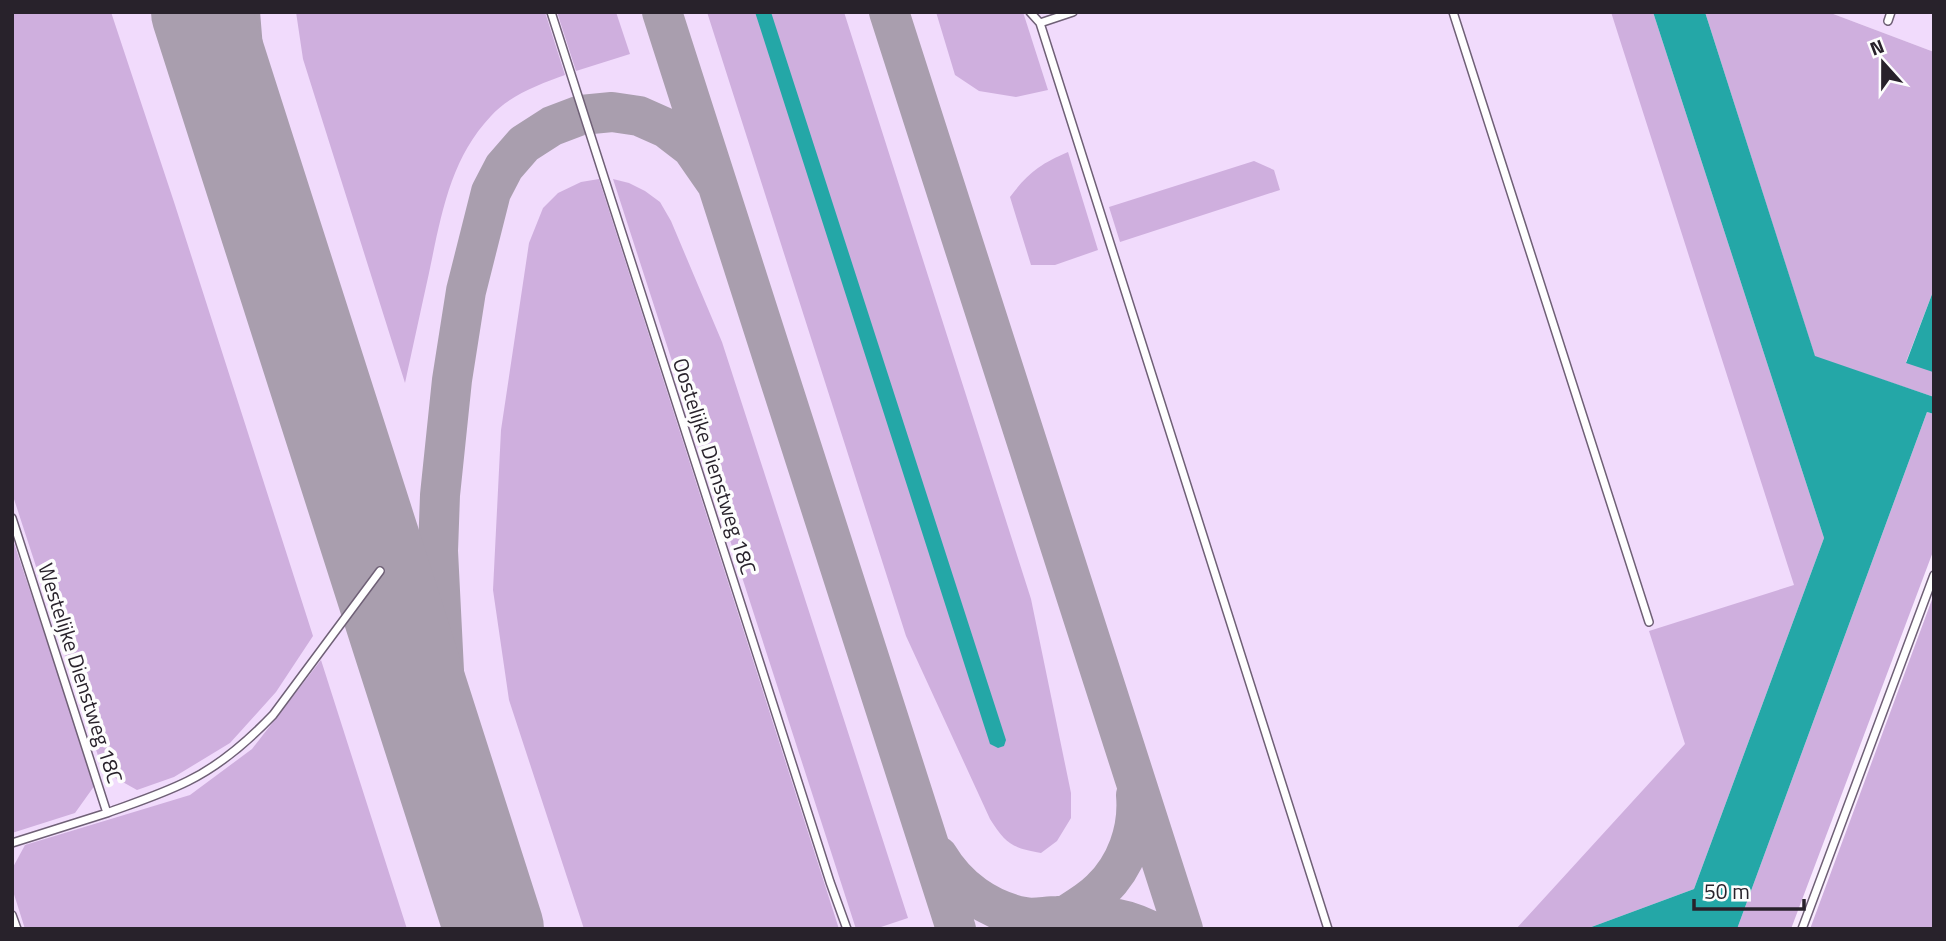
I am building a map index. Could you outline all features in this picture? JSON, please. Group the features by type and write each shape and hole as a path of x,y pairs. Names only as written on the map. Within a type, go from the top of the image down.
{"lane":[{"name":"Oostelijke Dienstweg 18C","path":"551,12 847,929"},
{"path":"1030,12 1040,23 1328,929"},
{"path":"1040,23 1073,12"},
{"path":"1453,12 1649,622"},
{"path":"1888,21 1891,12"},
{"name":"Westelijke Dienstweg 18C","path":"12,517 107,813 190,780 232,753 254,734 274,715 380,571"},
{"path":"1802,929 1934,575"},
{"path":"12,843 107,813"},
{"path":"12,915 17,929"}],"shaded area":[{"path":"12,12 1653,12 1824,538 1586,929 12,929"},
{"path":"12,12 111,12 313,636 276,692 230,743 174,777 137,790 103,771 12,493"},
{"path":"296,12 545,12 565,75 536,86 507,102 491,116 466,151 443,210 405,383 303,59"},
{"path":"557,12 616,12 630,54 576,71"},
{"path":"707,12 844,12 1031,599 1071,793 1071,818 1057,841 1041,853 1011,844 990,819 906,636"},
{"path":"755,12 771,12 1006,740 1004,746 998,748 990,744"},
{"path":"936,12 1023,12 1048,90 1016,97 979,91 955,75"},
{"path":"1611,12 1653,12 1824,538 1694,889 1586,929 1516,929 1685,744 1649,631 1794,585"},
{"path":"1653,12 1705,12 1815,356 1934,397 1934,414 1927,412 1737,929 1586,929 1694,889 1824,538"},
{"path":"1705,12 1828,12 1934,52 1934,289 1906,362 1934,371 1934,397 1815,357"},
{"path":"1828,12 1934,12 1934,52"},
{"path":"1068,152 1098,250 1055,265 1031,265 1010,197 1035,170"},
{"path":"1254,161 1274,170 1280,190 1120,242 1109,207"},
{"path":"599,179 839,929 584,929 509,700 493,590 501,430 529,243 543,208 558,193 581,182"},
{"path":"613,179 629,183 660,202 671,221 722,342 908,918 875,929 856,929"},
{"path":"1934,289 1934,371 1933,372 1906,363"},
{"path":"1927,412 1934,414 1934,549 1791,929 1737,929"},
{"path":"12,537 95,785 75,813 12,833"},
{"path":"1934,594 1934,926 1928,929 1810,929"},
{"path":"321,660 407,929 25,929 12,888 12,869 25,845 190,795 252,749"}],"taxiway":[{"path":"240,12 258,149 288,284"},
{"path":"662,12 956,929"},
{"path":"889,12 1183,929"},
{"path":"493,924 457,772 445,691 438,551 440,495 452,380 466,291 491,192 504,167 524,144 552,126 581,115 612,112 639,116 666,128 692,148 717,184"},
{"path":"1060,919 1096,894 1110,880 1124,859 1133,834 1136,795"},
{"path":"938,856 964,888 986,903 1011,914 1032,918 1103,917 1125,920 1147,929"}],"runway":[{"path":"201,12 494,929"}]}
